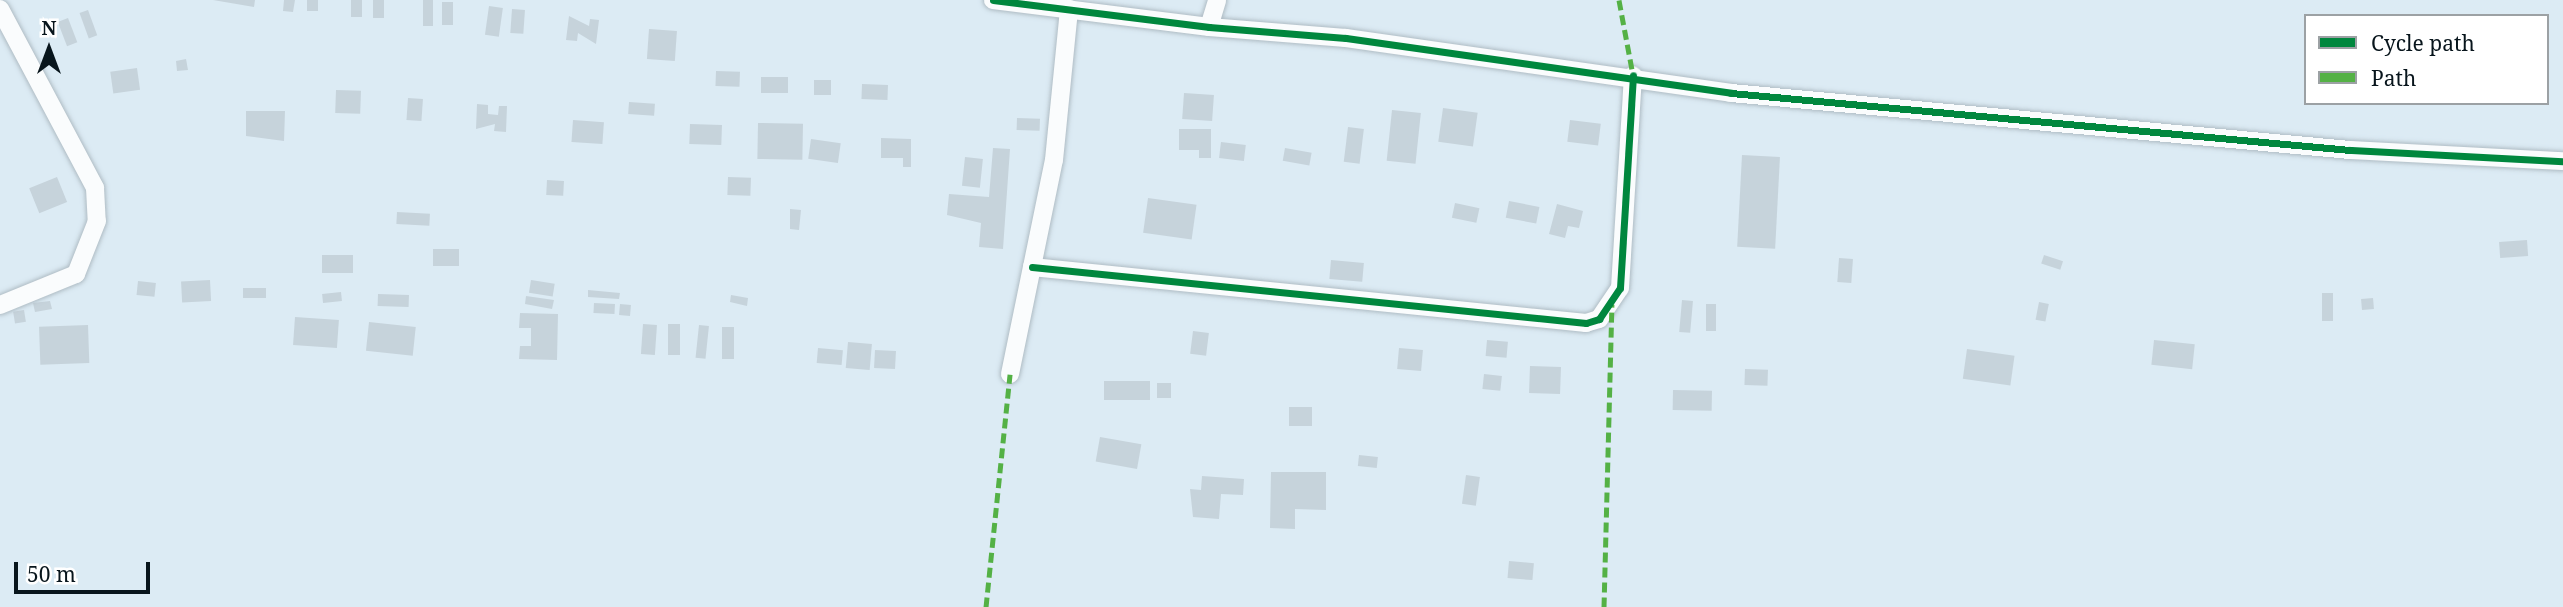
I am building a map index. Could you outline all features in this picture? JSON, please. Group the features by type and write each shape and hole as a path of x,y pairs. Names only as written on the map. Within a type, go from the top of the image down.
{"street":[{"path":"993,0 1209,27 1346,38 1633,75 1731,93 2350,150 2563,161"},
{"path":"1209,27 1217,0"},
{"path":"0,9 95,188 97,221 76,274 0,305"},
{"path":"1010,374 1054,160 1069,9"},
{"path":"1032,267 1586,323 1599,319 1620,288 1633,75"}],"building":[{"path":"213,0 255,0 254,7"},
{"path":"284,0 295,0 293,12 283,11"},
{"path":"307,0 318,0 318,11 307,11"},
{"path":"351,0 362,0 362,17 351,17"},
{"path":"373,0 384,0 384,18 373,18"},
{"path":"423,0 433,0 433,26 423,26"},
{"path":"442,2 453,2 453,25 442,25"},
{"path":"489,6 503,8 499,37 485,35"},
{"path":"512,9 525,10 523,34 510,33"},
{"path":"88,10 97,35 89,38 80,13"},
{"path":"569,16 589,26 590,19 599,20 596,44 578,33 577,41 566,40"},
{"path":"68,18 77,42 67,46 58,22"},
{"path":"649,29 677,31 675,61 647,59"},
{"path":"186,59 188,70 177,71 176,61"},
{"path":"137,68 140,90 113,94 110,72"},
{"path":"716,71 740,72 739,87 715,86"},
{"path":"761,77 788,77 788,93 761,93"},
{"path":"814,80 831,80 831,95 814,95"},
{"path":"862,84 888,85 887,100 861,99"},
{"path":"336,90 361,91 360,114 335,113"},
{"path":"1184,93 1214,95 1212,121 1182,119"},
{"path":"408,98 423,99 421,121 406,120"},
{"path":"629,102 655,104 654,116 628,114"},
{"path":"477,104 488,105 488,114 498,115 499,106 507,106 506,132 494,131 495,124 476,129"},
{"path":"1443,108 1478,113 1473,147 1438,142"},
{"path":"1392,110 1421,113 1416,164 1387,161"},
{"path":"246,111 285,111 284,141 246,136"},
{"path":"1017,118 1040,119 1040,131 1017,130"},
{"path":"573,120 604,122 602,144 571,142"},
{"path":"1570,120 1601,124 1598,146 1567,142"},
{"path":"758,123 803,124 802,160 757,159"},
{"path":"690,124 722,125 721,145 689,144"},
{"path":"1348,127 1364,129 1360,164 1344,162"},
{"path":"1179,129 1211,129 1211,158 1199,158 1199,150 1179,150"},
{"path":"881,138 911,139 911,167 903,167 903,158 881,158"},
{"path":"811,139 841,143 838,163 808,159"},
{"path":"1221,142 1246,145 1244,161 1219,158"},
{"path":"993,148 1010,149 1003,249 979,247 981,223 947,215 949,194 989,197"},
{"path":"1285,148 1312,153 1309,165 1283,161"},
{"path":"1742,155 1780,157 1775,249 1737,247"},
{"path":"965,157 983,159 980,188 962,186"},
{"path":"57,177 67,202 39,213 29,188"},
{"path":"728,177 751,178 750,196 727,195"},
{"path":"547,180 564,181 563,196 546,195"},
{"path":"1148,198 1197,205 1192,239 1143,233"},
{"path":"1509,201 1539,207 1536,224 1506,218"},
{"path":"1455,203 1479,208 1476,223 1452,218"},
{"path":"1557,204 1583,211 1579,228 1568,226 1565,238 1549,234"},
{"path":"790,209 801,210 799,230 790,229"},
{"path":"397,212 430,214 429,226 396,224"},
{"path":"2527,240 2528,256 2500,258 2499,242"},
{"path":"433,249 459,249 459,266 433,266"},
{"path":"322,255 353,255 353,273 322,273"},
{"path":"2044,255 2063,261 2060,270 2041,264"},
{"path":"1839,258 1853,259 1851,283 1837,282"},
{"path":"1331,260 1364,263 1362,282 1329,279"},
{"path":"210,280 211,301 182,302 181,282"},
{"path":"531,280 555,284 553,297 529,293"},
{"path":"138,281 156,283 154,297 137,295"},
{"path":"243,288 266,288 266,298 243,298"},
{"path":"588,290 620,293 619,299 588,297"},
{"path":"341,292 342,301 323,303 322,294"},
{"path":"2322,293 2333,293 2333,321 2322,321"},
{"path":"378,294 409,295 409,307 378,306"},
{"path":"731,295 748,298 747,306 730,302"},
{"path":"526,296 554,300 552,309 525,304"},
{"path":"2373,298 2374,309 2362,310 2361,299"},
{"path":"1682,300 1693,301 1690,333 1679,332"},
{"path":"50,301 52,309 35,312 33,303"},
{"path":"2039,302 2049,304 2045,322 2036,320"},
{"path":"594,303 615,304 614,314 593,313"},
{"path":"620,304 631,305 630,316 619,315"},
{"path":"1706,304 1716,304 1716,331 1706,331"},
{"path":"24,310 26,322 15,324 13,312"},
{"path":"520,313 558,314 557,360 519,359 520,346 531,346 531,328 519,328"},
{"path":"295,317 339,320 337,348 293,345"},
{"path":"369,322 416,327 413,356 366,351"},
{"path":"643,324 657,325 655,355 641,354"},
{"path":"668,324 680,324 680,355 668,355"},
{"path":"88,325 89,363 40,365 39,327"},
{"path":"699,325 709,326 705,359 696,358"},
{"path":"722,327 734,327 734,359 722,359"},
{"path":"1193,331 1209,333 1206,356 1190,354"},
{"path":"1487,340 1508,342 1507,358 1486,356"},
{"path":"2154,340 2195,344 2192,369 2151,365"},
{"path":"848,342 872,344 870,370 846,368"},
{"path":"818,348 843,350 842,365 817,363"},
{"path":"1399,348 1423,350 1421,371 1397,369"},
{"path":"1967,349 2015,356 2010,385 1963,379"},
{"path":"875,350 896,351 895,369 874,368"},
{"path":"1530,366 1561,367 1560,394 1529,393"},
{"path":"1745,369 1768,370 1767,386 1744,385"},
{"path":"1484,374 1502,376 1500,391 1482,389"},
{"path":"1104,381 1150,381 1150,400 1104,400"},
{"path":"1157,383 1171,383 1171,398 1157,398"},
{"path":"1673,390 1712,391 1712,411 1673,410"},
{"path":"1289,407 1312,407 1312,426 1289,426"},
{"path":"1100,437 1141,444 1137,469 1096,462"},
{"path":"1359,455 1378,457 1377,468 1358,466"},
{"path":"1271,472 1326,472 1326,510 1295,509 1295,529 1270,528"},
{"path":"1466,475 1480,477 1476,506 1462,504"},
{"path":"1202,476 1244,479 1243,495 1221,494 1219,519 1193,517 1190,489 1201,490"},
{"path":"1509,561 1534,563 1532,580 1508,578"}],"marked path":[{"path":"1619,0 1633,75"},
{"path":"1604,607 1612,304"},
{"path":"986,607 1010,374"}],"cycle path":[{"path":"993,0 1209,27 1346,38 1731,93 2350,150 2563,161"},
{"path":"1032,267 1586,323 1599,319 1620,288 1633,75"}]}
